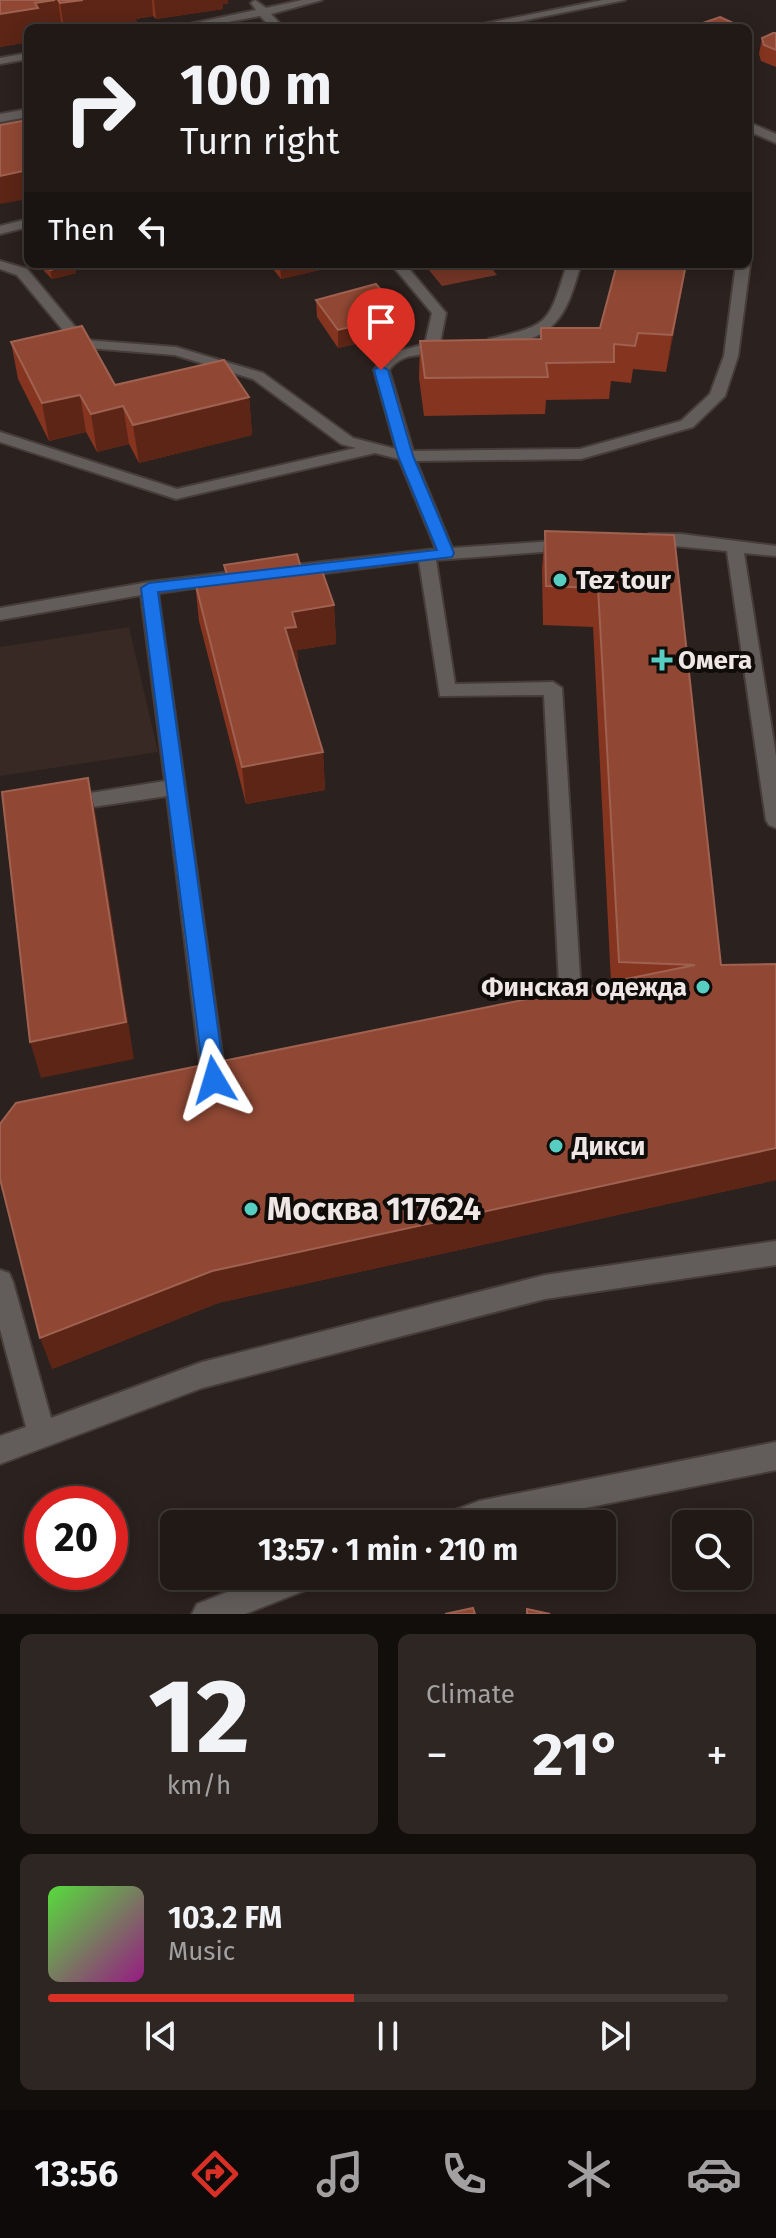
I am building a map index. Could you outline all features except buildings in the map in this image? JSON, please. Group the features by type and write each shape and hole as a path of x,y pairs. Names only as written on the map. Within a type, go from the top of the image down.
{"street":[{"path":"253,0 274,24"},
{"path":"198,24 317,0"},
{"path":"492,24 620,0"},
{"path":"521,19 532,24"},
{"path":"0,61 24,57"},
{"path":"0,118 24,114"},
{"path":"752,128 776,139"},
{"path":"0,230 24,224"},
{"path":"0,265 22,272 82,344 176,351 258,376 347,441 406,456 581,454 687,424 717,396 731,356 742,268"},
{"path":"401,268 439,313 432,348"},
{"path":"540,1015 571,1009 553,688 447,691 436,554 381,370 397,354 536,335 550,325 559,313 573,268"},
{"path":"0,437 176,494 376,449"},
{"path":"630,540 676,537 735,549 776,551"},
{"path":"272,573 436,554 584,544"},
{"path":"735,549 776,820"},
{"path":"0,614 149,588 242,577"},
{"path":"149,588 176,787 207,1082 245,1074"},
{"path":"50,806 176,787"},
{"path":"0,1450 202,1375 545,1287 776,1253"},
{"path":"0,1282 42,1434"},
{"path":"504,1510 776,1456"},
{"path":"207,1614 270,1590"}],"shaded area":[{"path":"427,268 491,268 497,275 442,286"},
{"path":"129,627 158,752 0,776 0,647"}],"place":[{"name":"Tez tour","path":"560,580"},
{"name":"Омега","path":"662,660"},
{"name":"Финская одежда","path":"703,987"},
{"name":"Дикси","path":"556,1146"},
{"name":"Москва 117624","path":"251,1209"}],"route":[{"path":"214,1080 149,588 446,553 406,456 381,370"}]}
